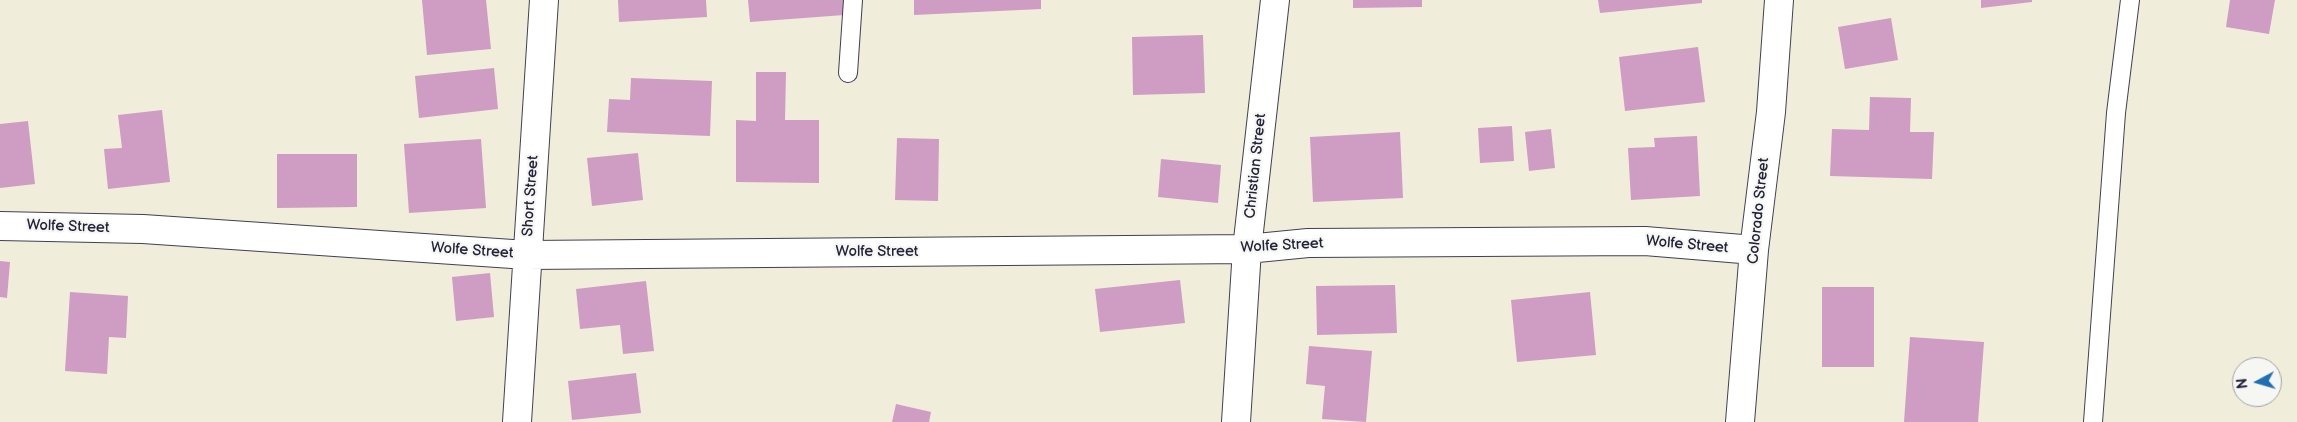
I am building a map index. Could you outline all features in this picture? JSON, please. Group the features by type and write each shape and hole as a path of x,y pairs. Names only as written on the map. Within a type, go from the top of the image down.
{"street":[{"name":"Short Street","path":"517,422 544,0"},
{"name":"Christian Street","path":"1236,422 1247,249 1275,0"},
{"name":"Colorado Street","path":"1740,422 1754,250 1771,112 1779,0"},
{"name":"Wolfe Street","path":"0,226 143,230 527,255 1247,249 1308,243 1645,241 1754,250"}],"lane":[{"path":"848,73 853,0"},
{"path":"2094,422 2116,113 2130,0"}],"building":[{"path":"422,0 486,0 491,49 427,55"},
{"path":"618,0 706,0 707,17 619,22"},
{"path":"748,0 843,0 844,15 750,22"},
{"path":"914,0 1041,0 1041,9 914,15"},
{"path":"1353,0 1422,0 1422,7 1353,8"},
{"path":"1598,0 1702,0 1702,3 1600,13"},
{"path":"1981,0 2032,0 2032,2 1981,8"},
{"path":"2230,0 2275,0 2269,34 2226,27"},
{"path":"1891,18 1898,60 1845,69 1838,27"},
{"path":"1203,35 1205,93 1133,95 1132,37"},
{"path":"1698,47 1705,102 1625,111 1619,57"},
{"path":"494,68 498,109 419,118 415,76"},
{"path":"756,72 786,72 785,120 819,120 819,183 736,182 736,120 756,121"},
{"path":"631,78 712,81 710,136 607,132 609,99 630,100"},
{"path":"1870,97 1911,98 1910,132 1934,132 1932,179 1830,176 1832,129 1869,130"},
{"path":"162,110 170,182 108,189 104,149 122,148 118,115"},
{"path":"28,121 35,184 0,188 0,124"},
{"path":"1512,126 1514,161 1480,163 1478,128"},
{"path":"1551,129 1555,168 1529,171 1525,132"},
{"path":"1400,132 1403,198 1313,202 1310,137"},
{"path":"1697,136 1700,196 1631,200 1628,148 1655,147 1654,138"},
{"path":"897,138 939,139 938,201 895,200"},
{"path":"481,139 486,208 409,213 404,144"},
{"path":"638,153 643,200 592,206 587,158"},
{"path":"277,154 357,154 357,207 277,208"},
{"path":"1161,159 1221,165 1218,203 1158,197"},
{"path":"0,261 10,262 7,298 0,297"},
{"path":"490,273 494,317 456,321 452,277"},
{"path":"1180,280 1185,323 1100,332 1095,289"},
{"path":"646,281 654,351 623,354 620,325 580,329 576,289"},
{"path":"1395,285 1397,333 1317,335 1316,286"},
{"path":"1822,287 1874,287 1874,367 1822,367"},
{"path":"70,292 128,296 126,338 109,337 107,374 65,371"},
{"path":"1590,292 1596,355 1517,362 1511,300"},
{"path":"1910,337 1984,342 1978,422 1904,422"},
{"path":"1309,346 1372,351 1366,422 1322,419 1325,386 1306,384"},
{"path":"636,373 641,413 572,420 568,381"},
{"path":"896,404 931,412 929,422 892,422"}]}
